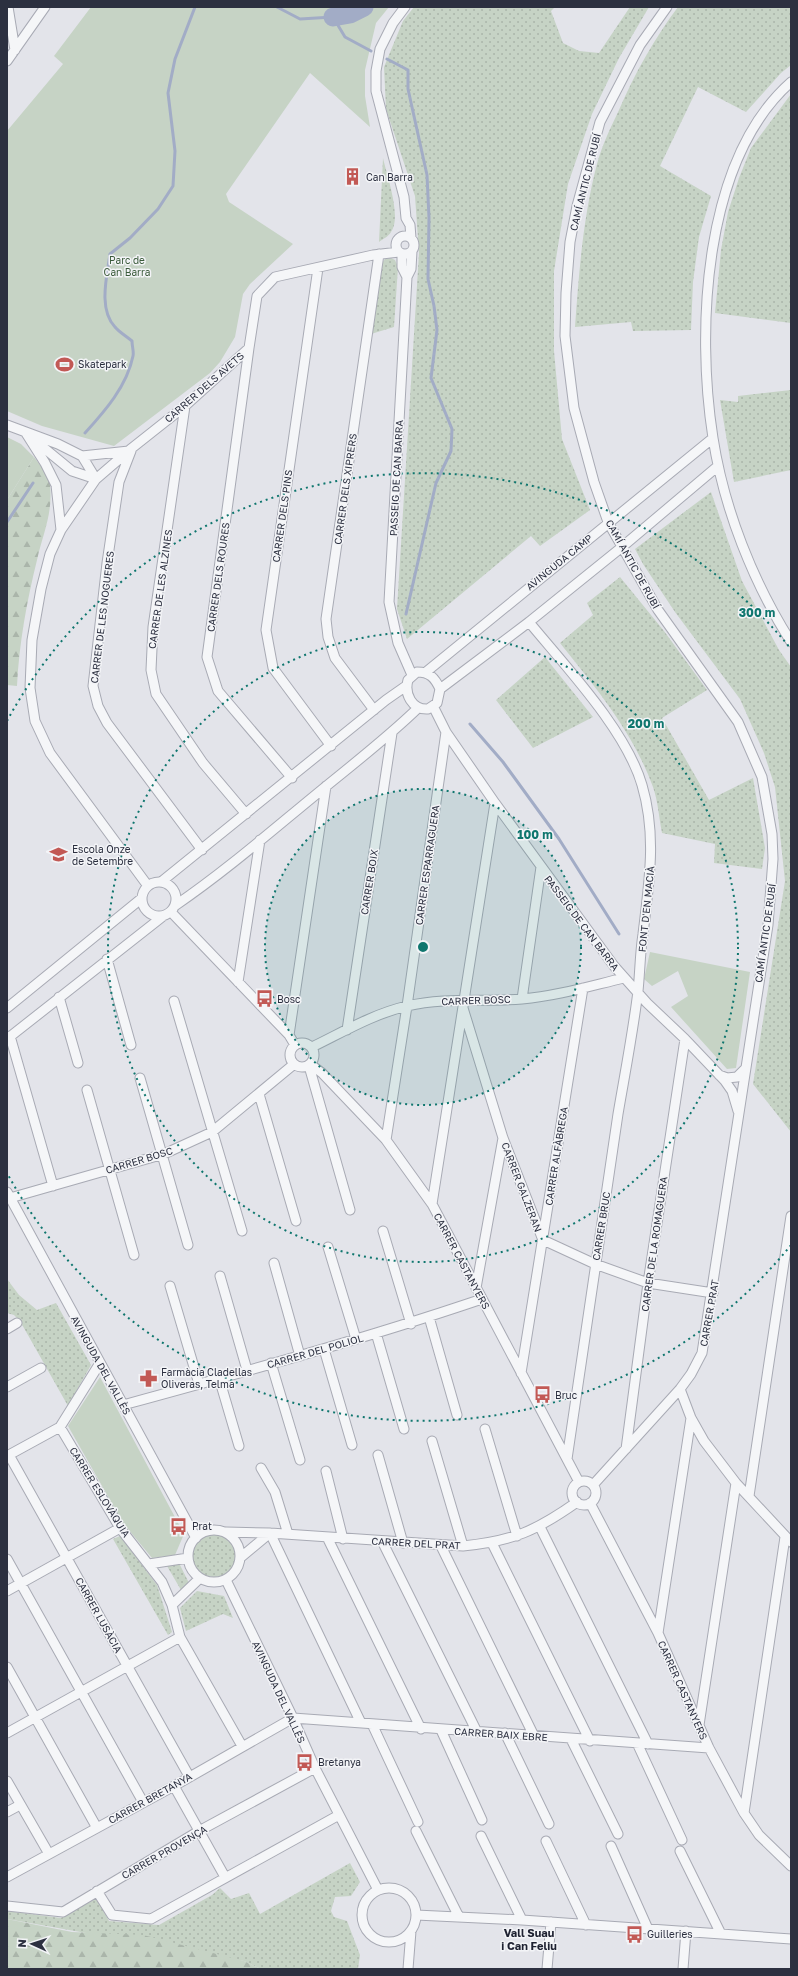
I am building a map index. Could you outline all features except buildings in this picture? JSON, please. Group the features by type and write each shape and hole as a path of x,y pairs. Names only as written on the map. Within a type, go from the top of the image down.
{"street":[{"path":"8,7 15,50"},
{"path":"7,61 45,7"},
{"name":"PASSEIG DE CAN BARRA","path":"404,7 380,49 376,71 376,91 404,197 406,218 399,247 402,267 407,277"},
{"name":"CAMÍ ANTIC DE RUBÍ","path":"667,7 640,46 600,122 577,206 570,242 566,293 565,336 574,408 592,475 608,522 658,610 738,722 762,777 772,834 772,887 738,1128"},
{"path":"791,82 757,120 736,163 722,202 713,247 705,329 707,384 713,438 718,466 738,532 758,581 791,642"},
{"name":"PASSEIG DE CAN BARRA","path":"406,218 410,225 411,238 414,242 410,269 407,277 388,602 398,643 412,675"},
{"path":"411,238 405,235 399,247 408,254 412,250"},
{"name":"CARRER DELS AVETS","path":"148,886 50,754 35,721 30,688 32,640 50,554 61,530 96,479 185,406 248,348 257,296 275,277 379,254 399,247"},
{"name":"CARRER DELS XIPRERS","path":"374,710 335,658 328,637 326,619 379,254"},
{"name":"CARRER DELS PINS","path":"318,268 266,630 273,668 331,746"},
{"name":"CARRER DELS ROURES","path":"248,348 207,657 218,692 292,778"},
{"name":"CARRER DE LES ALZINES","path":"185,406 153,628 151,670 156,694 203,763 246,814"},
{"path":"7,425 58,444 82,456 96,479"},
{"path":"26,433 72,471 96,479"},
{"path":"26,433 45,463 56,485 61,530"},
{"name":"AVINGUDA CAMP","path":"426,672 608,522 713,438"},
{"path":"82,456 129,451"},
{"name":"CARRER DE LES NOGUERES","path":"129,451 119,482 93,686 98,706 107,723 202,850"},
{"path":"406,686 412,702 418,708 428,709 433,706 437,703 440,690 529,622 622,547 718,466"},
{"name":"FONT D'EN MACIÀ","path":"529,622 603,714 629,754 641,782 648,809 651,834 650,881 642,935 638,992"},
{"path":"161,882 292,778 374,710 406,686 412,675 417,672 426,672 431,675 440,690"},
{"name":"PASSEIG DE CAN BARRA","path":"433,706 446,732 495,803 624,978 685,1039 732,1091 738,1109 738,1128"},
{"path":"53,1186 8,1037 106,959 199,889 392,733 418,708"},
{"name":"CARRER ESPARRAGUERA","path":"386,1140 407,1006 446,732"},
{"name":"CARRER BOIX","path":"347,1030 392,733"},
{"path":"289,1035 326,786"},
{"name":"CARRER GALZERAN","path":"495,803 464,1003 503,1138 543,1240 595,1264 648,1283 713,1293"},
{"path":"238,982 260,840"},
{"path":"522,999 541,867"},
{"path":"7,1008 142,898 148,886 153,882 161,882 168,884 174,891 174,908 238,982 289,1035 295,1045"},
{"path":"142,898 142,905 145,911 154,917 162,917"},
{"path":"106,959 131,1045"},
{"name":"CARRER BOSC","path":"312,1047 376,1015 407,1006 522,999 554,995 624,978"},
{"name":"CARRER ALFÀBREGA","path":"521,1373 583,988"},
{"name":"CARRER BRUC","path":"567,1459 595,1264 638,992"},
{"path":"59,997 78,1063"},
{"path":"174,1001 242,1231"},
{"path":"432,1204 464,1003"},
{"name":"CARRER DE LA ROMAGUERA","path":"626,1449 648,1283 685,1039"},
{"path":"305,1043 312,1047 314,1054 309,1065 303,1068 293,1065 289,1058 291,1049 295,1045 305,1043"},
{"name":"CARRER BOSC","path":"8,1195 53,1186 161,1154 212,1132 293,1065"},
{"path":"309,1065 350,1210"},
{"name":"CARRER CASTANYERS","path":"309,1065 322,1073 386,1140 432,1204 579,1482"},
{"path":"718,1074 727,1078 737,1077 742,1074 746,1067"},
{"path":"140,1078 188,1245"},
{"path":"87,1090 108,1169 134,1255"},
{"path":"258,1094 296,1221"},
{"name":"CARRER PRAT","path":"593,1485 680,1389 691,1374 702,1353 713,1293 738,1128"},
{"path":"476,1288 503,1138"},
{"name":"AVINGUDA DEL VALLÈS","path":"8,1195 196,1538"},
{"path":"749,1496 791,1216"},
{"path":"383,1231 411,1324"},
{"path":"328,1247 356,1340"},
{"path":"274,1263 300,1356"},
{"path":"220,1276 247,1370"},
{"path":"170,1286 199,1384"},
{"name":"CARRER DEL POLIOL","path":"123,1405 411,1324 482,1299"},
{"path":"429,1317 458,1415"},
{"path":"7,1329 17,1323"},
{"path":"376,1333 404,1429"},
{"path":"324,1349 352,1445"},
{"path":"8,1455 60,1427 100,1363"},
{"path":"271,1364 300,1460"},
{"path":"7,1387 41,1368"},
{"path":"219,1378 239,1446"},
{"path":"680,1389 691,1418 704,1441 736,1483 788,1539 744,1813"},
{"path":"658,1633 691,1418"},
{"name":"CARRER ESLOVÀQUIA","path":"60,1427 120,1528 162,1582 172,1605 180,1636 242,1746"},
{"path":"485,1430 517,1536"},
{"path":"432,1441 463,1546"},
{"name":"CARRER LUSÀCIA","path":"8,1455 67,1557 189,1776"},
{"path":"378,1455 403,1543"},
{"path":"261,1468 275,1492 288,1534"},
{"path":"326,1471 344,1539"},
{"path":"587,1481 593,1485 596,1493 590,1503 583,1504 577,1502 573,1495 574,1487 579,1482 587,1481"},
{"path":"699,1725 736,1483"},
{"name":"CARRER DEL PRAT","path":"226,1532 288,1534 441,1546 492,1544 540,1527 577,1502"},
{"name":"CARRER CASTANYERS","path":"590,1503 658,1633 709,1748 744,1813 759,1835 791,1866"},
{"path":"540,1527 648,1744"},
{"path":"7,1591 120,1528"},
{"path":"215,1530 226,1532 236,1541 240,1549 240,1558 235,1572 226,1580 218,1582 209,1582 200,1578 190,1566 188,1558 192,1541 206,1531 215,1530"},
{"path":"240,1558 270,1533 361,1723"},
{"path":"326,1537 421,1728"},
{"path":"382,1541 477,1732"},
{"path":"492,1544 590,1741"},
{"path":"441,1546 534,1736"},
{"path":"149,1564 188,1558"},
{"path":"7,1559 143,1802"},
{"path":"172,1605 200,1578"},
{"name":"AVINGUDA DEL VALLÈS","path":"226,1580 293,1718 315,1768 378,1890"},
{"path":"7,1733 180,1636"},
{"path":"7,1667 97,1828"},
{"name":"CARRER BAIX EBRE","path":"293,1718 441,1730 505,1733 590,1741 709,1748"},
{"name":"CARRER BRETANYA","path":"7,1877 174,1786 189,1776 293,1718"},
{"path":"372,1724 417,1827 459,1917"},
{"path":"441,1730 482,1820"},
{"path":"505,1733 549,1824"},
{"path":"571,1739 618,1834"},
{"path":"637,1743 682,1840"},
{"name":"CARRER PROVENÇA","path":"7,1906 63,1912 199,1831 315,1768"},
{"path":"7,1781 49,1854"},
{"path":"174,1786 225,1877"},
{"path":"7,1812 20,1805"},
{"path":"97,1891 112,1915 151,1918 339,1815"},
{"path":"481,1836 522,1920"},
{"path":"546,1841 586,1925"},
{"path":"611,1846 648,1929"},
{"path":"680,1851 721,1934"},
{"path":"408,1969 411,1931 416,1914 414,1906 408,1896 398,1889 391,1888 378,1890 367,1898 361,1912 362,1924 367,1932 380,1941 395,1942 406,1936 411,1931"},
{"path":"416,1914 686,1931 791,1940"},
{"path":"547,1969 551,1922"},
{"path":"683,1969 686,1931"}],"green space":[{"name":"Parc de Can Barra","path":"91,7 389,7 376,23 365,70 365,96 370,127 310,73 226,194 229,202 293,244 250,284 243,294 235,337 220,362 210,373 114,446 42,426 7,411 7,131 63,64 54,56"},
{"path":"414,7 555,7 551,11 563,43 579,51 599,53 630,7 649,7 619,58 592,114 568,184 554,271 554,351 562,439 590,510 540,546 531,536 407,639 397,609 419,253 415,196 386,109 384,67 403,21"},
{"path":"678,7 791,7 791,65 781,73 746,112 698,87 660,166 711,196 699,237 693,282 691,330 633,331 631,322 575,327 585,224 592,184 599,157 625,96 638,70 661,31"},
{"path":"791,94 791,323 715,313 721,250 728,212 739,178 751,148"},
{"path":"383,158 393,196 395,217 391,232 379,242"},
{"path":"391,258 395,260 398,267 394,327 371,334 382,263 385,259"},
{"path":"791,390 791,470 734,482 720,400 738,402 738,396"},
{"path":"7,437 21,444 34,457 7,500"},
{"path":"34,457 48,478 51,495 49,514 27,606 17,686 7,685 7,500"},
{"path":"711,492 742,581 779,650 791,667 791,1132 753,1084 785,881 775,787 764,753 740,699 675,612 643,564 635,549"},
{"path":"620,577 664,631 707,690 662,718 709,800 753,778 765,848 762,869 714,863 715,844 662,833 655,792 645,767 635,748 600,694 560,643 593,615 587,603"},
{"path":"545,657 593,717 533,748 496,700"},
{"path":"650,952 750,972 736,1068 727,1069 671,1007 688,996 678,971 652,986 644,979"},
{"path":"7,1279 19,1295 37,1310 56,1303 91,1365 68,1406 20,1321 14,1315 7,1313"},
{"path":"100,1377 184,1534 175,1555 152,1558 123,1523 68,1426"},
{"path":"210,1533 218,1533 230,1539 236,1551 236,1559 230,1571 218,1577 210,1577 198,1571 192,1559 192,1551 198,1539"},
{"path":"120,1536 157,1585 172,1632 168,1635 113,1539"},
{"path":"179,1563 189,1583 181,1590 167,1566"},
{"path":"197,1591 224,1596 233,1618 223,1614 186,1631 180,1608"},
{"path":"350,1863 360,1882 351,1896 335,1897 331,1911 334,1917 347,1921 360,1955 358,1969 261,1969 244,1961 7,1919 7,1911 61,1918 97,1898 109,1921 159,1925 212,1895 220,1888 231,1899 249,1893 260,1914"},
{"path":"7,1919 72,1932 143,1935 244,1961 261,1969 7,1969"}],"waterway":[{"path":"85,433 114,398 126,378 133,356 132,341 115,327 110,320 107,311 105,292 110,254 130,238 158,209 173,186 175,151 168,93 175,59 195,7"},
{"path":"277,7 300,19 333,17 345,37 371,51"},
{"path":"333,17 350,14 364,7"},
{"path":"387,59 408,70 408,89 427,175 429,218 428,279 434,306 437,330 431,378 452,429 451,451 436,483 406,614"},
{"path":"7,522 33,483"},
{"path":"470,724 503,762 559,839 619,934"}],"place":[{"name":"Can Barra","path":"353,177"},
{"name":"Skatepark","path":"65,364"},
{"name":"Escola Onze de Setembre","path":"59,855"},
{"name":"Bosc","path":"264,999"},
{"name":"Farmàcia Cladellas Oliveras, Telma","path":"148,1378"},
{"name":"Bruc","path":"542,1395"},
{"name":"Prat","path":"179,1526"},
{"name":"Bretanya","path":"305,1762"},
{"name":"Guilleries","path":"634,1934"}],"district":[{"name":"Vall Suau i Can Feliu","path":"529,1939"}]}
